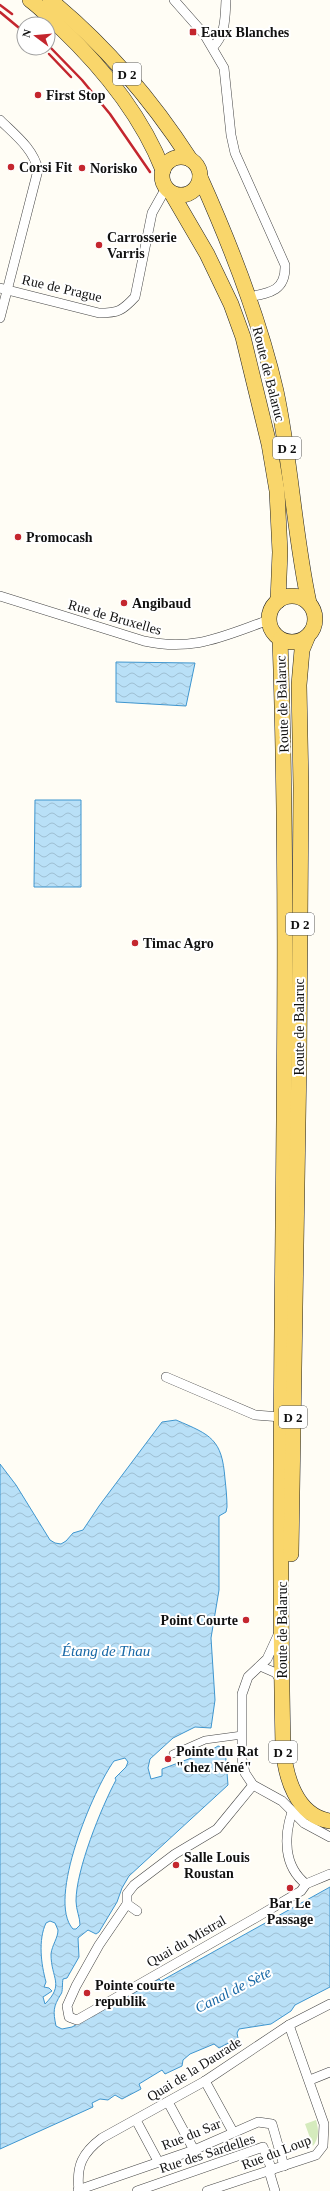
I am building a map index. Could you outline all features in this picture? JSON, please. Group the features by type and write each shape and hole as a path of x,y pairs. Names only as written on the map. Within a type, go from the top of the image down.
{"main road":[{"name":"D 2","path":"30,0 88,54 140,122 163,170 162,181 169,191"},
{"name":"D 2","path":"50,0 101,45 133,81 190,159 198,166 200,177"},
{"path":"163,170 165,165 174,158 185,157 190,159"},
{"path":"169,191 183,196 193,192 197,188 200,177"},
{"name":"Route de Balaruc","path":"200,177 222,227 248,297 268,358 289,460 300,552 309,603"},
{"name":"Route de Balaruc","path":"169,191 207,254 232,304 243,337 269,444 277,491 280,552 278,601"},
{"path":"294,596 309,603 315,613 315,624 306,638 291,642 280,639 272,631 269,620 272,610 278,601 294,596"},
{"name":"Route de Balaruc","path":"306,638 302,650 299,685 301,788 299,1060 287,1417 282,1627 286,1663 290,1751 296,1773 304,1790 312,1802 330,1817"},
{"name":"Route de Balaruc","path":"280,639 283,720 285,912 287,1417 291,1479 286,1663 282,1682 284,1760 290,1785 299,1800 320,1820 330,1821"}],"street":[{"path":"174,0 204,34 224,68 231,135 235,153 285,265 286,278 276,290 248,297"},
{"path":"213,47 218,42 224,26 226,0"},
{"path":"0,120 28,148 34,157 38,170 4,289 0,318"},
{"name":"Rue de Prague","path":"4,289 99,313 115,313 125,307 135,297 152,213 169,191"},
{"name":"Rue de Bruxelles","path":"0,596 136,639 164,646 182,646 209,641 269,620"},
{"path":"166,1377 255,1414 287,1417"},
{"path":"282,1627 265,1664 248,1677 242,1694 242,1759 245,1773 253,1785 282,1801 304,1823 330,1837"},
{"path":"265,1664 278,1667 286,1663"},
{"path":"265,1664 276,1673 282,1682"},
{"path":"172,1754 205,1740 242,1735"},
{"path":"137,1910 127,1904 127,1894 134,1885 178,1852 217,1829 253,1785"},
{"path":"292,1812 288,1825 288,1857 300,1879 306,1884"},
{"name":"Quai du Mistral","path":"127,1904 99,1944 67,2006 69,2017 77,2020 301,1891 306,1884 330,1874"},
{"name":"Quai de la Daurade","path":"78,2190 80,2165 90,2147 102,2138 205,2081 289,2025 330,2004"},
{"name":"Rue du Loup","path":"211,2190 316,2155 327,2147 328,2136 310,2080 289,2025"},
{"path":"310,2080 330,2072"},
{"path":"205,2081 233,2132"},
{"path":"168,2102 194,2150"},
{"path":"136,2120 158,2163"},
{"name":"Rue du Sar","path":"78,2190 194,2150 258,2122 272,2124 284,2166"},
{"name":"Rue des Sardelles","path":"137,2191 263,2147 270,2171"},
{"path":"270,2171 275,2191"}],"green space":[{"path":"316,2120 318,2134 313,2146 305,2124"}],"water":[{"path":"116,662 195,663 186,706 116,702"},
{"path":"35,800 81,800 81,887 34,887"},
{"name":"Étang de Thau","path":"176,1420 198,1430 212,1440 221,1455 227,1507 226,1512 219,1516 219,1590 211,1638 215,1700 211,1728 195,1727 173,1738 150,1759 148,1768 151,1779 162,1776 162,1769 210,1751 218,1746 225,1748 228,1785 129,1876 122,1888 117,1902 99,1932 96,1934 88,1930 78,1938 79,1957 67,1978 63,1979 62,1993 55,2006 54,2013 56,2026 62,2029 72,2027 159,1979 161,1981 330,1887 330,1987 295,2005 291,2011 271,2024 239,2029 237,2033 238,2038 219,2048 214,2044 190,2054 183,2060 182,2066 165,2074 162,2070 139,2084 141,2089 122,2099 115,2095 108,2100 100,2099 92,2103 93,2107 0,2149 0,1464 16,1485 50,1540 61,1544 73,1533 83,1530 99,1506 162,1422","holes":["125,1758 128,1762 126,1767 115,1778 116,1780 103,1806 90,1839 77,1888 76,1901 80,1925 76,1929 73,1929 66,1915 65,1894 69,1870 76,1844 85,1818 105,1775 114,1761","50,1921 55,1923 58,1930 51,1954 56,1986 51,1997 45,2004 43,1997 52,1991 49,1988 44,1987 46,1982 41,1944 43,1930 46,1923"]}],"railway":[{"path":"0,5 12,14"},
{"path":"0,12 16,25"},
{"path":"56,53 82,80 110,114 150,172"},
{"path":"51,56 71,77"}],"place":[{"name":"Eaux Blanches","path":"193,32"},
{"name":"First Stop","path":"38,95"},
{"name":"Corsi Fit","path":"11,167"},
{"name":"Norisko","path":"82,168"},
{"name":"Carrosserie Varris","path":"99,245"},
{"name":"Promocash","path":"18,537"},
{"name":"Angibaud","path":"124,603"},
{"name":"Timac Agro","path":"135,943"},
{"name":"Point Courte","path":"246,1620"},
{"name":"Pointe du Rat \"chez Néné\"","path":"168,1759"},
{"name":"Salle Louis Roustan","path":"176,1865"},
{"name":"Bar Le Passage","path":"290,1888"},
{"name":"Pointe courte republik","path":"87,1993"}],"water label":[{"name":"Canal de Sète","path":"233,1990"}]}
